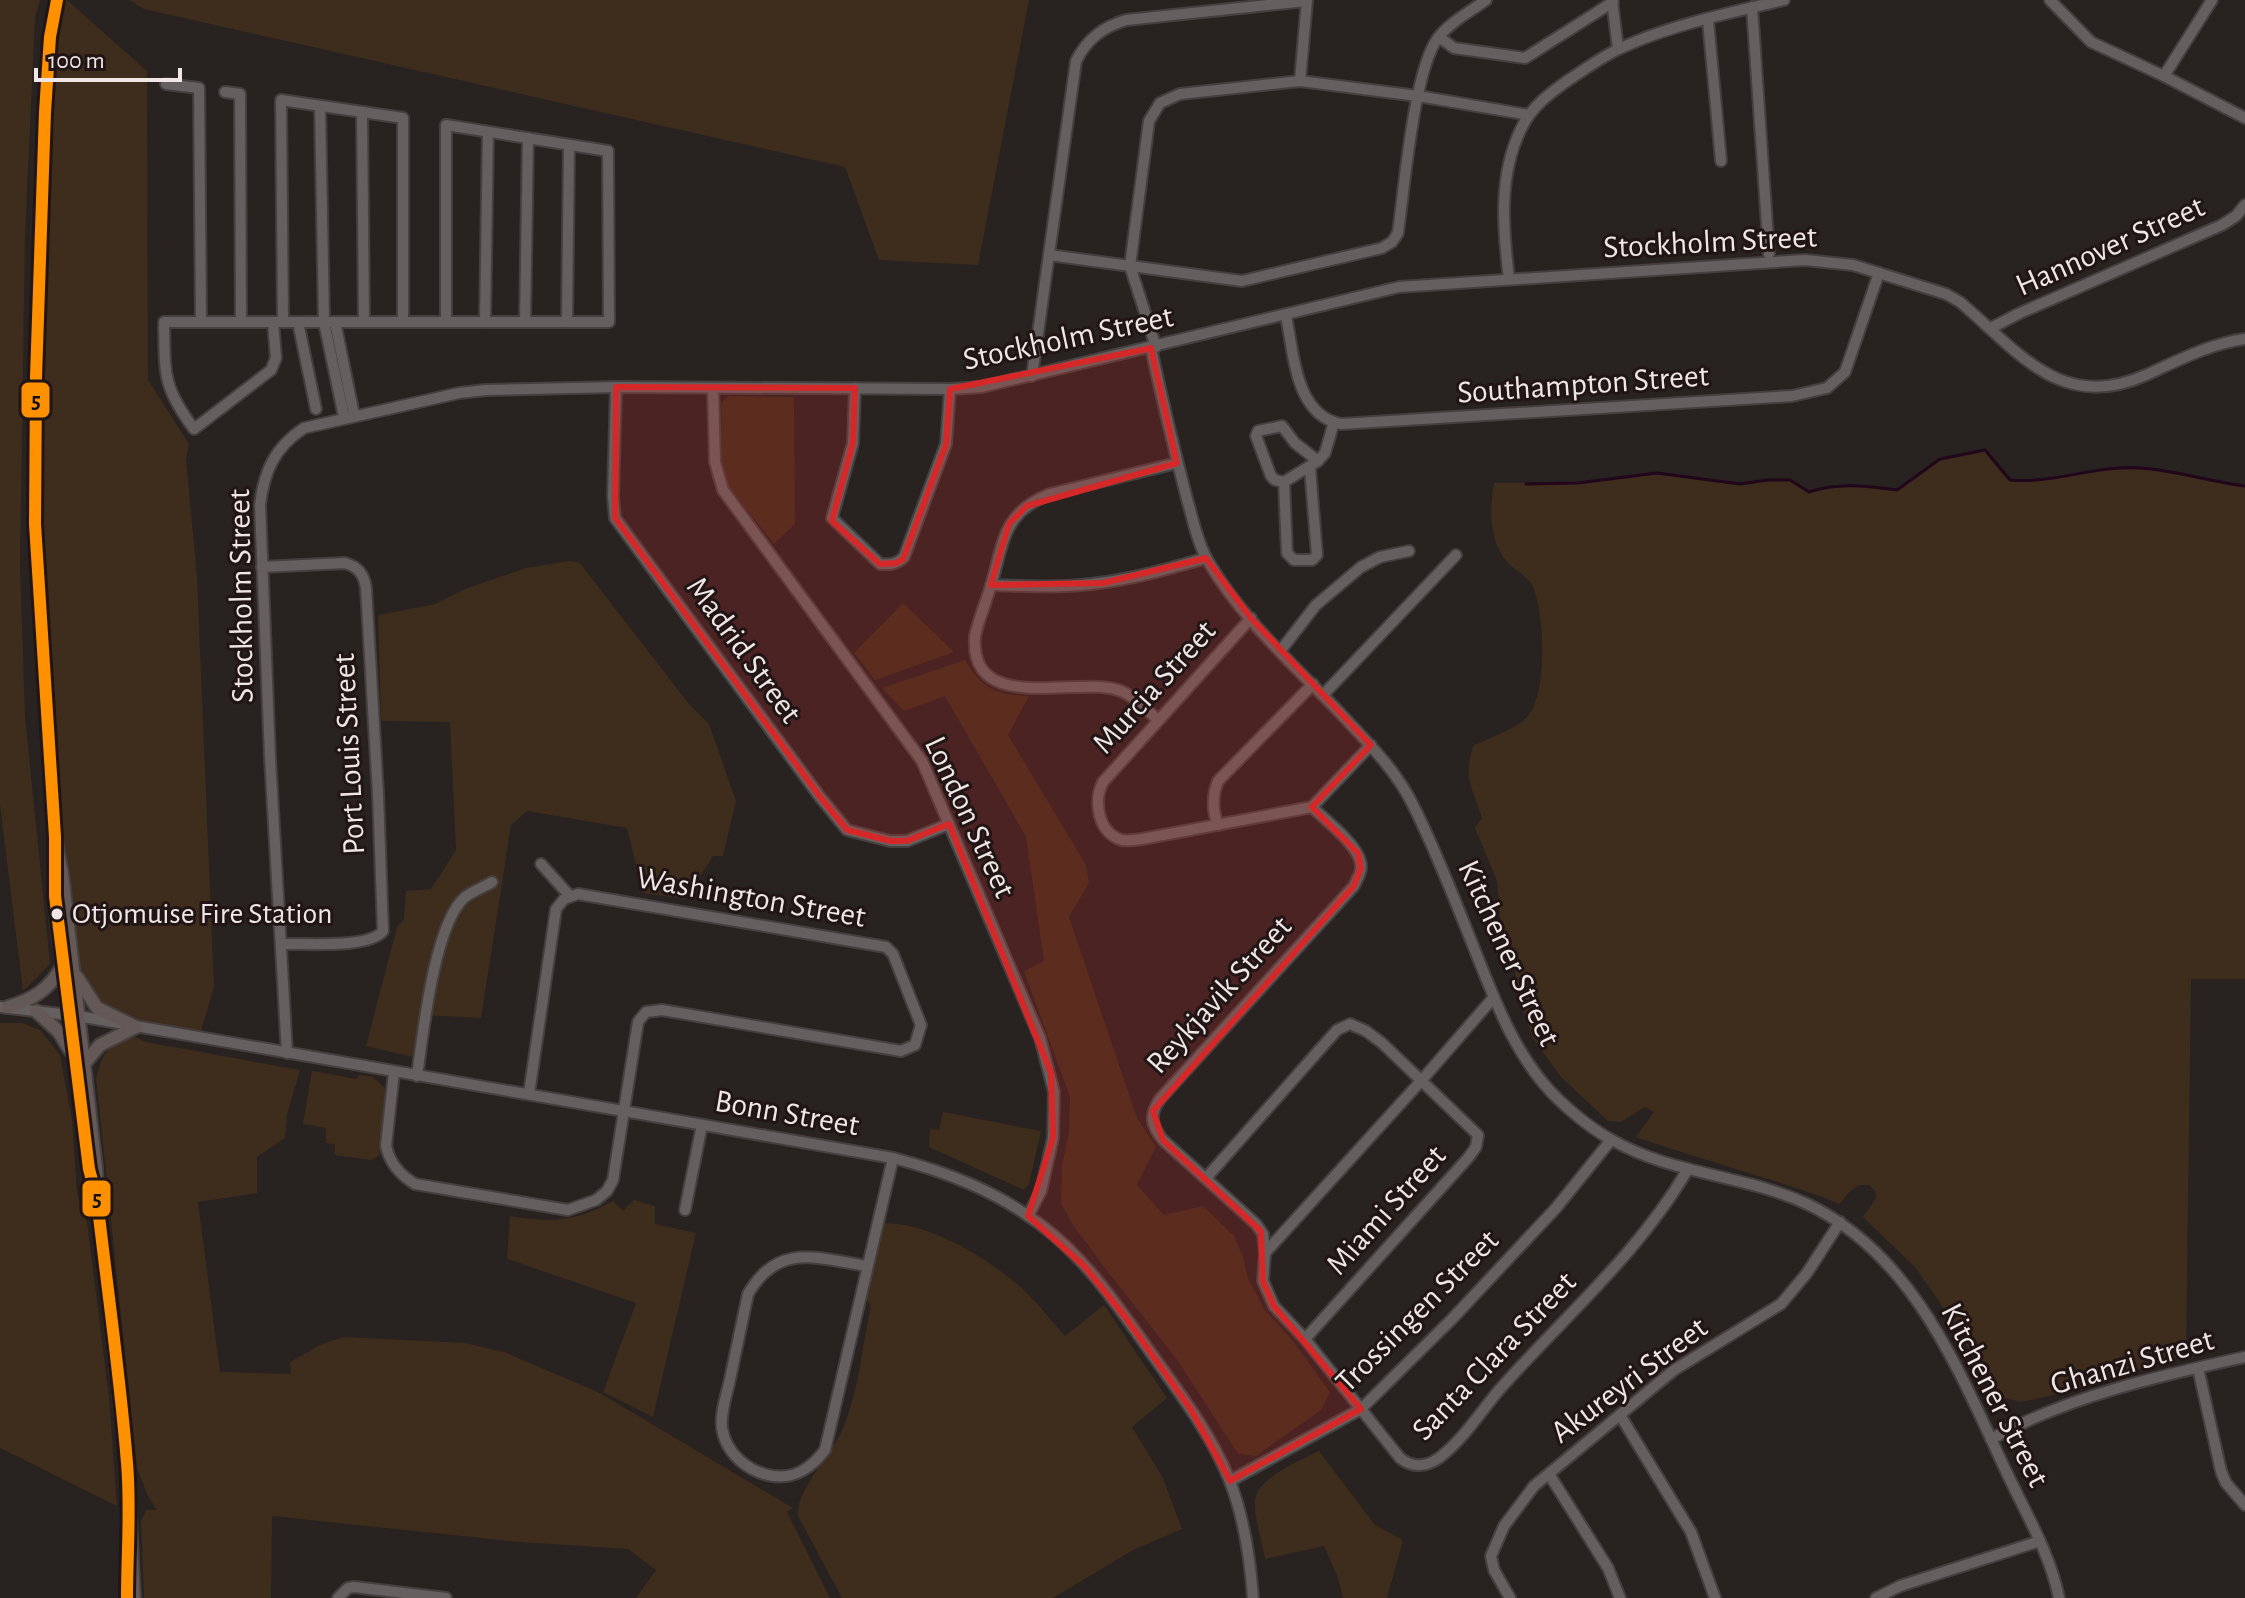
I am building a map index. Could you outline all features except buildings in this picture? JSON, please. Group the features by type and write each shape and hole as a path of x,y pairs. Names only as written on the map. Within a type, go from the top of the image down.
{"main road":[{"path":"57,0 50,37 45,112 36,377 35,524 55,837 54,885 68,967 89,1169 97,1199 127,1462 134,1598"},
{"path":"4,1007 30,1000 45,991 68,967"},
{"path":"68,967 97,1008 136,1027"},
{"path":"36,1011 59,1032 79,1062"},
{"path":"79,1062 100,1045 136,1027"},
{"path":"127,1598 130,1522"}],"street":[{"path":"1049,255 1242,281 1382,248 1392,242 1398,233 1418,96 1433,46 1449,26 1486,0"},
{"path":"1509,279 1503,217 1506,183 1515,145 1529,115 1550,93 1618,49 1662,33 1784,0"},
{"path":"2050,0 2091,42 2245,118"},
{"path":"2164,76 2212,0"},
{"path":"1032,376 1076,61 1090,40 1112,24 1126,20 1307,1 1300,81"},
{"path":"1439,37 1454,48 1525,58 1612,1 1618,49"},
{"path":"1752,7 1769,254"},
{"path":"1708,20 1721,161"},
{"path":"1130,266 1149,121 1160,103 1180,94 1300,81 1418,96 1529,115"},
{"path":"166,84 199,88 201,322"},
{"path":"225,92 240,94 241,322"},
{"path":"403,322 403,118 281,100 278,322 276,358 271,370 194,429 175,403 168,385 164,322 201,322 241,322 278,322 298,322 330,322 364,322 403,322 446,322 609,322 608,151 446,125 446,322"},
{"path":"320,106 330,322 349,416"},
{"path":"362,112 364,322"},
{"path":"485,322 488,132"},
{"path":"525,322 528,138"},
{"path":"567,322 569,145"},
{"name":"Hannover Street","path":"1991,328 2222,225 2245,205"},
{"name":"Stockholm Street","path":"287,1053 270,757 260,505 268,468 288,439 304,428 349,416 486,390 982,387 1399,287 1805,260 1841,262 1951,296 2044,374 2076,386 2101,388 2131,381 2204,348 2245,339"},
{"name":"Kitchener Street","path":"1130,266 1153,348 1177,463 1206,558 1251,618 1384,759 1411,801 1494,997 1517,1045 1540,1079 1571,1111 1611,1140 1688,1169 1770,1190 1803,1202 1840,1222 1864,1241 1908,1286 1941,1337 2040,1541 2059,1598"},
{"name":"Southampton Street","path":"1334,422 1367,424 1815,392 1838,381 1849,366 1879,273"},
{"path":"1284,482 1314,464 1325,453 1334,422 1318,414 1305,399 1286,316"},
{"path":"298,322 316,409"},
{"name":"Madrid Street","path":"616,387 615,518 820,797 847,830 890,841 907,841 949,824"},
{"name":"London Street","path":"713,388 715,462 717,476 727,499 918,754 1040,1038 1051,1073 1055,1107 1052,1146 1041,1191 1028,1216"},
{"path":"855,388 853,443 832,518 880,564 896,563 904,557 946,444 950,389"},
{"path":"1282,426 1314,464 1317,555 1312,560 1294,560 1287,553 1284,482 1271,476 1256,436 1258,431 1282,426"},
{"path":"1158,720 1134,699 1114,689 1013,687 995,681 984,671 974,643 1009,524 1027,506 1050,494 1177,463"},
{"path":"1281,650 1316,605 1361,567 1380,557 1409,551"},
{"path":"1323,695 1456,555"},
{"path":"991,585 1103,583 1206,558"},
{"name":"Port Louis Street","path":"262,567 345,563 362,573 366,588 378,794 383,931 379,936 362,942 282,944"},
{"name":"Murcia Street","path":"1251,618 1100,786 1098,812 1103,824 1116,837 1127,841 1312,807"},
{"path":"1218,825 1213,797 1218,781 1313,684"},
{"path":"1312,807 1371,745"},
{"name":"Reykjavik Street","path":"1265,1253 1261,1231 1207,1177 1163,1140 1154,1128 1153,1111 1160,1099 1354,886 1361,868 1358,853 1312,807"},
{"path":"529,1094 554,915 558,904 569,895 541,864"},
{"path":"417,1076 442,939 465,898 492,882"},
{"name":"Washington Street","path":"569,895 578,894 886,947 893,954 921,1025 915,1045 901,1051 654,1009 646,1012 638,1022 625,1111"},
{"path":"1265,1253 1494,997"},
{"name":"Bonn Street","path":"4,1007 73,1015 893,1158 968,1182 1028,1216 1059,1240 1084,1266 1125,1317 1204,1430 1230,1481 1245,1534 1253,1598"},
{"path":"1207,1177 1337,1030 1346,1024 1354,1024 1373,1036 1421,1081"},
{"path":"394,1072 386,1146 396,1169 415,1184 568,1210 583,1206 607,1191 613,1180 625,1111"},
{"name":"Miami Street","path":"1305,1339 1476,1147 1478,1135 1472,1127 1421,1081"},
{"path":"685,1210 702,1125"},
{"name":"Trossingen Street","path":"1230,1481 1361,1409 1452,1319 1545,1219 1611,1140"},
{"path":"867,1266 797,1257 769,1267 754,1284 748,1294 722,1417 726,1442 745,1465 764,1474 789,1476 805,1471 825,1450 893,1158"},
{"name":"Santa Clara Street","path":"1265,1253 1263,1274 1274,1306 1305,1339 1407,1464 1424,1465 1439,1457 1603,1281 1657,1215 1688,1169"},
{"name":"Akureyri Street","path":"1510,1598 1491,1563 1493,1548 1504,1526 1534,1486 1674,1370 1781,1304 1807,1273 1840,1222"},
{"name":"Ghanzi Street","path":"1991,1439 2096,1395 2245,1357"},
{"path":"2198,1368 2221,1471 2226,1483 2245,1505"},
{"path":"1620,1415 1691,1532 1715,1598"},
{"path":"1549,1474 1608,1568 1620,1598"},
{"path":"1876,1598 1900,1586 2040,1541"},
{"path":"338,1598 348,1588 354,1587 446,1598"}],"highlighted area":[{"path":"1151,348 1177,463 1027,506 1009,524 991,585 1103,583 1206,558 1251,618 1371,745 1312,807 1358,853 1361,868 1354,886 1153,1111 1163,1140 1261,1231 1263,1281 1274,1306 1361,1409 1230,1481 1191,1410 1125,1317 1084,1266 1028,1216 1053,1138 1051,1073 949,824 907,841 890,841 847,830 820,797 615,518 616,387 855,388 853,443 832,521 880,564 896,563 903,559 946,444 950,389"}],"shaded area":[{"path":"0,0 40,0 35,17 25,234 20,565 25,717 50,964 23,991 0,804"},
{"path":"57,0 67,0 147,71 148,380 189,444 186,459 197,578 214,987 199,1037 105,1014 73,967 45,697 36,377"},
{"path":"130,0 1029,0 978,265 879,260 845,167 144,9"},
{"path":"728,396 794,397 795,524 774,544 726,484 722,461 721,403"},
{"path":"1985,450 2010,480 2026,481 2107,469 2140,468 2245,486 2245,979 2191,979 2186,1355 2020,1402 1998,1396 1990,1388 1959,1331 1916,1268 1863,1217 1876,1198 1875,1191 1869,1185 1859,1185 1840,1204 1636,1137 1654,1112 1645,1107 1621,1122 1608,1121 1561,1077 1532,1037 1515,985 1516,959 1501,925 1497,881 1475,828 1482,818 1469,775 1473,746 1509,730 1527,717 1534,706 1541,673 1540,613 1530,582 1502,556 1494,536 1491,503 1494,483 1578,483 1657,473 1740,484 1790,480 1809,492 1842,486 1897,490 1940,459"},
{"path":"579,562 689,704 709,724 736,801 723,856 713,856 685,899 643,893 627,828 527,811 511,825 481,1018 420,1015 413,1057 366,1046 397,927 404,919 406,891 431,889 456,850 450,722 381,721 378,615 435,604 465,589 526,568"},
{"path":"903,603 954,652 875,680 854,653"},
{"path":"965,660 978,678 991,688 1007,694 1029,696 1008,735 1086,865 1089,883 1069,917 1137,1118 1156,1147 1137,1185 1164,1215 1203,1206 1234,1236 1248,1278 1264,1309 1293,1341 1330,1392 1321,1410 1256,1456 1238,1454 1178,1361 1073,1225 1061,1203 1070,1097 1024,971 1044,961 1026,837 945,696 904,711 882,688"},
{"path":"0,1023 22,1023 40,1030 60,1055 72,1120 77,1193 87,1222 109,1398 117,1506 0,1448"},
{"path":"133,1036 146,1042 300,1070 287,1115 285,1138 257,1157 257,1193 198,1202 220,1372 291,1374 290,1362 322,1344 345,1337 465,1343 504,1352 598,1392 793,1508 787,1512 830,1598 636,1598 656,1570 628,1549 520,1542 272,1516 271,1598 144,1598 141,1521 146,1510 157,1510 137,1468 96,1078 107,1051"},
{"path":"312,1071 357,1079 359,1075 373,1077 386,1089 380,1155 371,1160 335,1155 335,1144 326,1143 326,1128 303,1124"},
{"path":"943,1112 1041,1131 1029,1184 1024,1190 929,1147 930,1129 939,1130"},
{"path":"634,1200 655,1206 655,1224 696,1233 653,1417 603,1392 636,1303 507,1259 510,1216 538,1220 563,1219 587,1213 613,1201 623,1211"},
{"path":"881,1223 919,1229 960,1245 1014,1281 1065,1336 1104,1305 1167,1398 1132,1427 1162,1476 1182,1529 1133,1550 1053,1598 842,1598 798,1516 799,1506 808,1484 838,1438 853,1400 871,1305 866,1299"},
{"path":"1319,1451 1375,1525 1403,1540 1387,1598 1343,1598 1324,1546 1265,1559 1256,1515 1257,1493 1271,1477"}],"waterway":[{"path":"1526,484 1578,483 1657,473 1740,484 1790,480 1809,492 1842,486 1897,490 1940,459 1985,450 2010,480 2026,481 2107,469 2140,468 2245,486"}],"transit line":[{"name":"5","path":"57,0 50,37 45,112 36,377 35,524 55,837 55,896 121,1397 129,1497 127,1598"}],"place":[{"name":"Otjomuise Fire Station","path":"57,914"}]}
